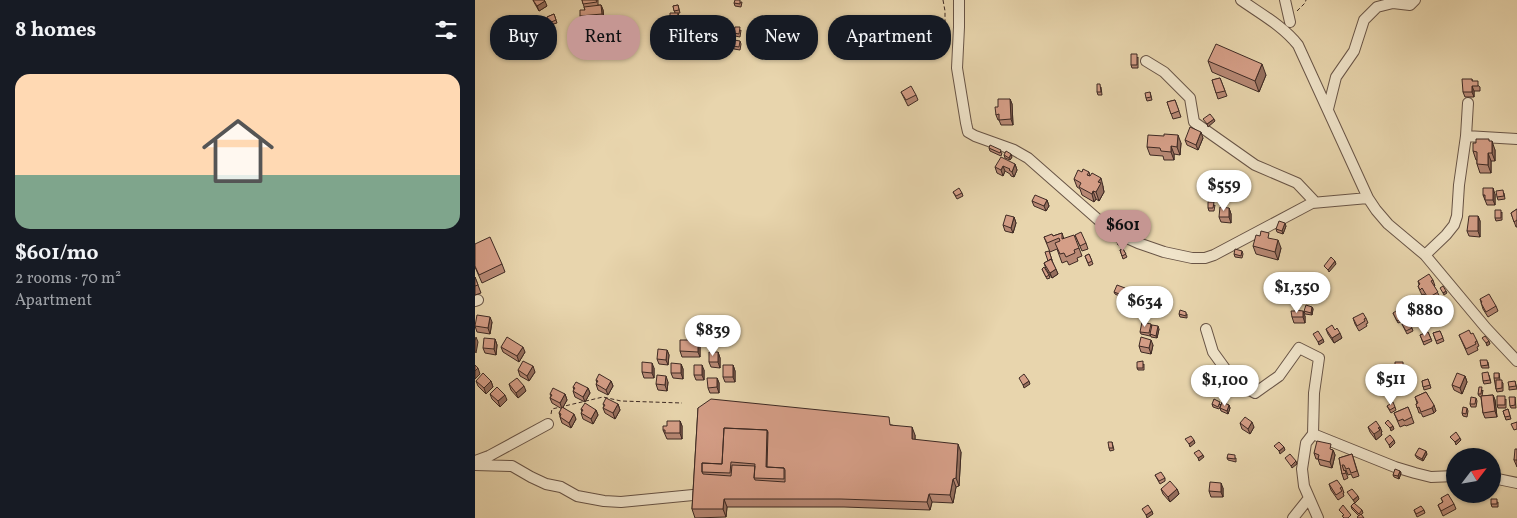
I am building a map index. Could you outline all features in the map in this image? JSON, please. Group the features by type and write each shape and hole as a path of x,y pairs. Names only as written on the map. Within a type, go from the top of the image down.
{"street":[{"path":"959,0 957,68 968,132 1014,150 1028,158 1111,231 1164,252 1192,258 1205,258 1229,248 1315,202 1368,198"},
{"path":"1241,0 1275,23 1298,45 1375,210 1388,224 1425,255 1486,328 1517,361"},
{"path":"1285,0 1290,22"},
{"path":"1328,109 1336,77 1354,51 1364,20 1377,7 1393,3 1410,5 1415,0"},
{"path":"1146,61 1164,72 1190,98 1194,122 1255,165 1297,183 1315,202"},
{"path":"1425,255 1454,225 1457,216 1467,103"},
{"path":"1465,136 1517,139"},
{"path":"1207,329 1213,352 1234,380 1255,393 1279,376 1299,348 1319,358 1313,393 1313,434 1306,443 1302,469 1304,486 1318,518"},
{"path":"475,463 548,424"},
{"path":"1313,434 1415,474 1431,477 1446,476"},
{"path":"475,463 512,466 546,484 561,487 577,496 604,501 621,502 693,496"},
{"path":"1501,480 1517,483"},
{"path":"1293,518 1309,498"}],"path":[{"path":"943,0 945,15"},
{"path":"548,424 552,409 603,397 621,401 682,403"}],"building":[{"path":"533,0 544,0 545,1 537,6"},
{"path":"582,0 596,0 597,2 583,4"},
{"path":"735,0 740,0 740,4 734,3"},
{"path":"601,5 602,14 580,15 580,10 585,10 584,7"},
{"path":"678,5 679,10 674,11 673,6"},
{"path":"670,13 678,13 678,15 670,15"},
{"path":"736,27 740,27 739,34 736,33"},
{"path":"736,40 740,41 739,47 736,46"},
{"path":"1216,44 1262,64 1255,81 1208,61"},
{"path":"1131,54 1137,54 1137,65 1131,65"},
{"path":"1220,78 1225,91 1216,93 1212,80"},
{"path":"1462,79 1478,81 1478,86 1472,86 1472,92 1463,92"},
{"path":"1097,84 1100,84 1101,92 1097,92"},
{"path":"911,86 916,95 906,100 901,92"},
{"path":"1150,92 1151,97 1146,98 1145,93"},
{"path":"998,99 1010,99 1011,119 999,120 999,114 996,115 995,107 998,107"},
{"path":"1175,100 1179,111 1171,114 1167,102"},
{"path":"1210,114 1214,119 1207,124 1203,119"},
{"path":"1190,127 1201,132 1196,145 1185,140"},
{"path":"1164,134 1178,135 1177,147 1171,146 1171,152 1161,151 1160,148 1147,147 1148,135 1164,136"},
{"path":"1476,139 1489,139 1489,141 1492,141 1492,153 1488,153 1488,165 1477,164 1477,152 1473,151 1473,143 1476,143"},
{"path":"990,145 1001,150 1000,153 989,148"},
{"path":"1006,151 1011,154 1009,158 1004,155"},
{"path":"1001,157 1015,164 1012,172 1003,166 1001,170 995,167"},
{"path":"1083,169 1089,172 1087,175 1090,176 1092,173 1101,178 1098,182 1101,183 1096,192 1093,191 1092,194 1079,187 1081,183 1074,179 1078,170 1082,172"},
{"path":"959,188 962,193 956,196 953,192"},
{"path":"1483,188 1493,188 1493,200 1485,200"},
{"path":"1503,190 1504,196 1497,197 1496,191"},
{"path":"1035,195 1047,200 1044,206 1032,201"},
{"path":"1208,202 1214,202 1213,208 1208,208"},
{"path":"1220,207 1229,208 1229,217 1219,217"},
{"path":"1517,209 1517,220 1514,222 1511,213"},
{"path":"1495,210 1501,210 1501,218 1495,218"},
{"path":"1006,215 1014,217 1011,228 1003,225"},
{"path":"1469,216 1478,216 1478,231 1467,231"},
{"path":"1279,221 1285,223 1282,231 1276,229"},
{"path":"1261,231 1269,233 1268,238 1278,240 1275,252 1253,246 1256,235 1260,236"},
{"path":"1081,232 1086,243 1080,246 1075,235"},
{"path":"1062,233 1062,239 1074,235 1079,248 1074,250 1075,253 1066,257 1064,253 1060,254 1055,243 1060,241 1059,238 1047,243 1044,237"},
{"path":"1119,236 1121,241 1117,242 1115,237"},
{"path":"490,237 502,264 479,275 475,266 475,244"},
{"path":"1123,249 1126,254 1122,256 1120,250"},
{"path":"1235,249 1242,251 1241,256 1234,254"},
{"path":"1049,251 1052,260 1048,261 1045,252"},
{"path":"1089,254 1092,261 1088,263 1085,256"},
{"path":"1331,257 1335,261 1328,270 1324,266"},
{"path":"1051,259 1056,269 1050,273 1044,263"},
{"path":"1044,267 1049,275 1046,277 1042,269"},
{"path":"1429,274 1438,292 1428,298 1422,288 1420,290 1418,281"},
{"path":"1117,285 1125,288 1122,295 1114,292"},
{"path":"1443,286 1446,291 1443,293 1440,288"},
{"path":"1489,294 1496,306 1486,312 1480,299"},
{"path":"1416,300 1421,310 1416,312 1411,302"},
{"path":"1306,305 1312,307 1311,313 1304,311"},
{"path":"1399,309 1404,317 1397,321 1393,313"},
{"path":"1180,310 1186,312 1186,316 1179,314"},
{"path":"1291,311 1303,311 1303,317 1292,317"},
{"path":"1363,313 1366,318 1364,319 1365,321 1357,326 1353,318"},
{"path":"477,315 490,317 488,328 475,326"},
{"path":"1408,321 1412,328 1406,331 1402,324"},
{"path":"1142,322 1151,324 1149,333 1140,332"},
{"path":"1152,325 1158,326 1156,336 1150,334"},
{"path":"1332,325 1340,333 1332,338 1326,329"},
{"path":"1469,330 1477,341 1475,342 1476,344 1466,349 1459,335"},
{"path":"1318,331 1323,339 1318,342 1313,334"},
{"path":"1440,331 1443,338 1436,341 1433,333"},
{"path":"1428,332 1431,339 1423,342 1420,335"},
{"path":"1485,336 1489,341 1486,343 1482,338"},
{"path":"507,337 523,347 517,356 501,347"},
{"path":"1141,337 1151,340 1149,348 1139,346"},
{"path":"484,338 495,339 494,349 483,348"},
{"path":"680,340 698,340 698,352 680,351"},
{"path":"658,349 667,350 666,360 657,359"},
{"path":"709,352 718,352 718,362 709,362"},
{"path":"1480,360 1487,360 1488,365 1481,366"},
{"path":"523,361 533,366 527,376 518,370"},
{"path":"1143,361 1143,368 1137,368 1137,362"},
{"path":"642,362 652,363 652,373 642,372"},
{"path":"1395,362 1403,362 1403,369 1395,369"},
{"path":"671,363 681,364 681,373 671,373"},
{"path":"694,365 702,365 702,375 694,375"},
{"path":"723,365 733,365 733,377 723,377"},
{"path":"1488,372 1490,380 1483,381 1482,373"},
{"path":"483,373 491,381 484,388 476,381"},
{"path":"1457,373 1465,376 1460,388 1452,385"},
{"path":"1494,373 1499,373 1499,378 1494,378"},
{"path":"599,374 611,381 606,390 596,384"},
{"path":"1024,374 1029,381 1023,385 1019,378"},
{"path":"657,375 666,376 665,385 656,384"},
{"path":"517,378 524,386 516,393 509,384"},
{"path":"707,378 717,378 717,387 708,388"},
{"path":"1428,379 1430,385 1423,387 1422,381"},
{"path":"1496,380 1502,380 1502,388 1496,389"},
{"path":"1515,381 1516,386 1509,387 1508,382"},
{"path":"576,382 588,388 583,397 573,391"},
{"path":"1386,384 1394,384 1395,391 1387,391"},
{"path":"497,387 505,395 498,401 490,394"},
{"path":"1479,387 1482,387 1481,394 1478,394"},
{"path":"553,388 565,394 560,403 550,398"},
{"path":"1426,392 1434,405 1432,408 1421,412 1419,407 1417,408 1416,404 1418,403 1415,397"},
{"path":"1493,395 1495,411 1483,413 1481,396"},
{"path":"1497,396 1505,396 1505,405 1497,405"},
{"path":"1471,397 1476,398 1475,404 1470,404"},
{"path":"1509,397 1515,397 1515,405 1510,406"},
{"path":"606,398 618,404 613,413 603,408"},
{"path":"711,399 889,417 890,425 912,427 912,439 958,444 956,478 953,479 950,495 929,494 927,502 841,499 724,499 723,509 692,509 698,408","holes":["724,428 767,430 767,467 784,468 785,482 755,480 755,466 732,465 731,476 703,474 702,463 722,464"]},
{"path":"1214,399 1220,402 1218,407 1212,404"},
{"path":"1222,402 1229,405 1227,411 1220,408"},
{"path":"1393,402 1395,407 1390,410 1387,406"},
{"path":"585,403 596,410 591,419 581,413"},
{"path":"562,407 574,414 569,423 560,417 561,414 559,413"},
{"path":"1408,407 1412,417 1404,421 1403,419 1398,421 1394,413"},
{"path":"1463,407 1467,408 1466,414 1462,413"},
{"path":"1508,409 1510,416 1505,417 1503,411"},
{"path":"1245,417 1252,422 1248,429 1240,423"},
{"path":"1388,420 1393,426 1390,428 1385,423"},
{"path":"667,421 680,421 680,433 665,433 663,426 667,426"},
{"path":"1376,421 1380,430 1374,434 1368,427"},
{"path":"1517,422 1517,429 1514,430 1511,424"},
{"path":"724,428 767,430 766,467 784,468 784,479 754,478 755,464 731,462 730,473 702,472 702,463 722,464"},
{"path":"1456,432 1460,438 1455,442 1450,437"},
{"path":"1390,435 1394,440 1389,445 1385,439"},
{"path":"1191,436 1194,440 1189,444 1185,439"},
{"path":"1317,441 1331,444 1330,449 1333,450 1330,462 1318,459 1319,455 1314,453"},
{"path":"1108,442 1112,442 1113,448 1109,448"},
{"path":"1279,442 1284,447 1279,451 1274,446"},
{"path":"1419,448 1426,451 1422,459 1415,455"},
{"path":"1515,449 1517,449 1517,460 1514,460"},
{"path":"1199,450 1203,455 1198,458 1194,453"},
{"path":"1228,454 1235,455 1235,459 1227,458"},
{"path":"1290,454 1296,461 1291,466 1285,458"},
{"path":"1352,454 1357,471 1351,473 1349,468 1346,469 1342,465 1346,473 1342,474 1339,458"},
{"path":"1395,469 1400,471 1398,476 1393,475"},
{"path":"1161,472 1165,478 1159,481 1155,475"},
{"path":"1337,480 1342,487 1340,488 1342,491 1336,495 1329,484"},
{"path":"1170,481 1177,489 1168,497 1161,489"},
{"path":"1210,482 1221,483 1221,492 1209,491"},
{"path":"1352,489 1358,496 1353,500 1347,492"},
{"path":"1446,495 1446,503 1454,504 1441,511 1438,505 1443,502 1441,498"},
{"path":"1354,503 1362,510 1359,514 1351,506"},
{"path":"1148,505 1152,511 1146,515 1142,509"},
{"path":"1343,505 1351,515 1348,518 1344,518 1342,516 1344,515 1339,510"},
{"path":"1421,506 1424,510 1416,514 1414,510"}]}
